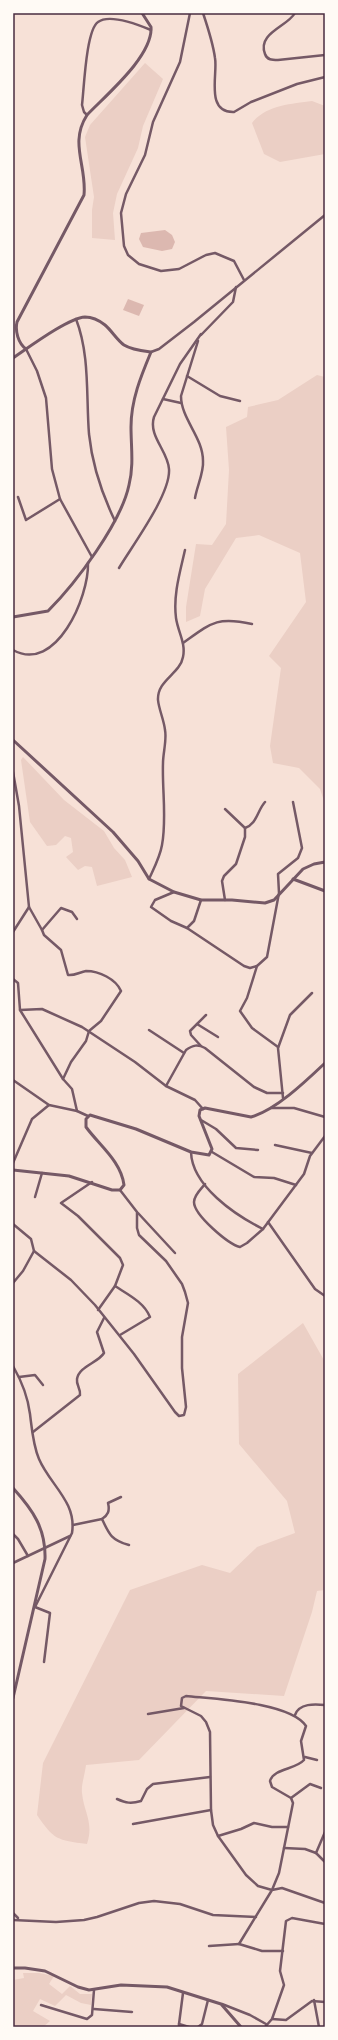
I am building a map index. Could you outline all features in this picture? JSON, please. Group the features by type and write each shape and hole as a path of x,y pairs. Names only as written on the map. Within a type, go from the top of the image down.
{"street":[{"path":"92,557 60,499 52,469 46,398 37,371 26,349 21,344 18,336 17,322 84,195 85,181 78,137 81,125 87,115 138,60 148,46 151,30 149,22 142,13"},
{"path":"190,13 180,62 153,122 145,155 124,199 121,223 124,246 128,255 139,264 161,271 179,269 206,255 215,253 234,261 244,280"},
{"path":"203,13 216,65 215,97 219,105 226,110 234,112 251,102 297,84 325,77"},
{"path":"295,13 291,19 274,30 268,36 264,44 264,52 266,57 270,60 278,60 325,55"},
{"path":"87,115 84,112 82,105 89,39 95,25 101,20 112,19 151,30"},
{"path":"13,617 48,611 92,557 116,521 124,505 132,471 131,427 134,396 151,352 172,339 325,215"},
{"path":"119,568 150,518 168,479 168,463 156,436 153,422 180,364 201,334 233,302 236,287"},
{"path":"13,358 76,319 84,317 94,318 105,325 124,346 151,352"},
{"path":"76,319 86,364 89,436 99,480 116,521"},
{"path":"195,498 204,461 199,442 181,403 181,396 201,334"},
{"path":"187,376 220,396 240,401"},
{"path":"163,400 181,403"},
{"path":"18,497 26,520 60,499"},
{"path":"149,879 159,855 163,838 163,762 165,731 158,700 159,692 163,683 183,658 183,643 176,620 175,607 176,590 185,550"},
{"path":"13,650 28,656 38,654 66,632 76,615 86,580 88,562"},
{"path":"183,643 216,621 238,621 252,624"},
{"path":"13,740 113,832 138,861 149,879 174,892 201,900 266,903 274,900 293,878 307,867 325,862"},
{"path":"13,772 19,806 29,907 44,935 61,950 68,975 87,971 104,975 119,986 121,991 107,1013 89,1031 86,1041 71,1062 63,1079"},
{"path":"245,828 249,827 258,817 260,808 265,802"},
{"path":"174,892 155,900 151,907 171,921 187,928 244,966 250,968 257,966 267,957 279,893 278,874 298,858 302,848 293,802"},
{"path":"225,809 245,828 245,837 236,864 224,876 222,881 225,900"},
{"path":"293,878 325,891"},
{"path":"187,928 194,921 201,900"},
{"path":"13,932 29,907"},
{"path":"42,930 61,908 72,912 77,919"},
{"path":"257,966 248,998 240,1011 252,1028 278,1048"},
{"path":"13,979 18,983 20,1010 63,1079 72,1089 78,1111"},
{"path":"283,1098 278,1048 290,1015 312,993"},
{"path":"20,1010 42,1009 89,1031 135,1062 166,1086 194,1100 203,1109 251,1117 269,1108 283,1098 325,1063"},
{"path":"206,1015 190,1031 202,1046 254,1087 267,1093 283,1093"},
{"path":"197,1024 218,1037"},
{"path":"149,1030 184,1053"},
{"path":"166,1086 184,1053 190,1046 202,1046"},
{"path":"13,1080 49,1104 78,1111 88,1116 92,1115 136,1129 191,1152 205,1156 212,1152"},
{"path":"13,1163 32,1119 49,1104"},
{"path":"269,1108 294,1108 325,1117"},
{"path":"203,1109 199,1112 200,1120 212,1152 254,1177 274,1178 296,1185"},
{"path":"88,1116 85,1123 86,1127 117,1166 124,1185 120,1190"},
{"path":"200,1120 216,1129 236,1148 258,1150"},
{"path":"205,1184 195,1197 195,1206 200,1216 217,1232 240,1247 263,1229 304,1174 312,1153 325,1136"},
{"path":"275,1145 312,1153"},
{"path":"191,1152 191,1162 205,1184 220,1203 263,1229"},
{"path":"13,1170 69,1176 92,1182 112,1190 120,1190"},
{"path":"35,1197 42,1172"},
{"path":"92,1182 76,1194 63,1200 61,1204 78,1216 120,1258 123,1265 115,1286 98,1310"},
{"path":"120,1190 137,1212 175,1253"},
{"path":"13,1224 31,1239 34,1251 71,1280 98,1310 120,1335 174,1412 179,1416 184,1415 186,1407 182,1368 182,1337 188,1303 182,1284 166,1261 139,1235 137,1212"},
{"path":"268,1222 315,1289 325,1296"},
{"path":"13,1283 34,1251"},
{"path":"115,1286 137,1300 150,1317 120,1335"},
{"path":"32,1433 80,1395 77,1378 89,1364 102,1356 104,1353 97,1332 104,1318"},
{"path":"13,1366 19,1377 30,1413 32,1433 40,1461 66,1500 73,1525 70,1536 34,1607"},
{"path":"19,1377 35,1375 43,1385"},
{"path":"13,1698 45,1560 45,1547 38,1522 26,1502 14,1489"},
{"path":"73,1525 102,1519 107,1516 110,1509 108,1503 121,1497"},
{"path":"102,1519 110,1535 116,1541 128,1545"},
{"path":"13,1534 18,1539 28,1556"},
{"path":"13,1563 70,1536"},
{"path":"34,1607 50,1613 44,1662"},
{"path":"184,1708 180,1702 186,1696 248,1703 295,1715 306,1726 301,1741 304,1757 299,1764 276,1773 270,1781 272,1787 291,1798 293,1803 278,1873 272,1890 239,1944"},
{"path":"295,1715 296,1711 311,1704 325,1705"},
{"path":"148,1714 184,1708 195,1711 206,1722 210,1732 211,1810 213,1825 218,1836 246,1875 258,1886 272,1890 282,1888 325,1903"},
{"path":"304,1757 317,1760"},
{"path":"117,1799 130,1804 141,1802 146,1789 154,1784 210,1777"},
{"path":"291,1798 310,1784 321,1788"},
{"path":"133,1824 211,1810"},
{"path":"218,1836 241,1829 254,1823 272,1827 288,1827"},
{"path":"316,1853 325,1832"},
{"path":"284,1848 305,1849 316,1853 325,1862"},
{"path":"13,1920 18,1919 56,1922 84,1920 139,1903 154,1901 180,1904 213,1915 256,1917"},
{"path":"13,1913 18,1919"},
{"path":"13,1968 26,1968 45,1972 78,1987 94,1990 121,1985 137,1984 167,1987 250,2015 266,2026 272,2019 284,1985 280,1971 285,1923 288,1919 292,1918 325,1924"},
{"path":"209,1946 239,1944 262,1951 283,1951"},
{"path":"41,2005 83,2020 90,2017 94,2009 94,1990"},
{"path":"183,1993 179,2026 190,2027"},
{"path":"198,2027 202,2024 208,2000"},
{"path":"272,2019 286,2020 308,2002 314,2000 325,2002"},
{"path":"314,2000 319,2027"},
{"path":"221,2004 240,2027"},
{"path":"94,2009 132,2012"}],"shaded area":[{"path":"145,63 163,79 143,126 138,148 117,194 113,213 115,240 92,238 92,210 94,197 85,137 90,125"},
{"path":"312,101 325,106 325,154 280,162 264,154 252,123 264,112 279,106"},
{"path":"165,230 172,235 175,242 172,249 162,251 143,247 139,239 141,233"},
{"path":"128,299 144,305 139,316 123,310"},
{"path":"317,375 325,377 325,804 320,789 299,768 273,763 270,746 281,668 269,656 306,602 300,553 259,535 236,538 205,589 200,616 186,622 186,607 196,544 212,545 226,524 229,470 226,427 247,417 248,407 278,400"},
{"path":"23,757 64,800 104,831 114,848 125,860 132,877 97,886 92,867 85,866 78,870 66,857 73,852 71,838 65,836 56,845 47,846 30,822 21,760"},
{"path":"303,1323 325,1362 325,1590 317,1591 312,1612 284,1696 206,1691 139,1760 86,1765 82,1790 89,1823 89,1836 87,1844 62,1840 48,1830 37,1815 43,1763 130,1590 202,1565 230,1573 257,1547 295,1533 287,1501 239,1444 238,1374"},
{"path":"23,1973 39,1973 54,1976 49,1984 62,1994 70,1986 80,1994 92,1994 91,2005 81,2003 66,1995 55,2006 40,1999 33,2011 50,2021 43,2027 13,2027 13,1980 24,1978"}]}
